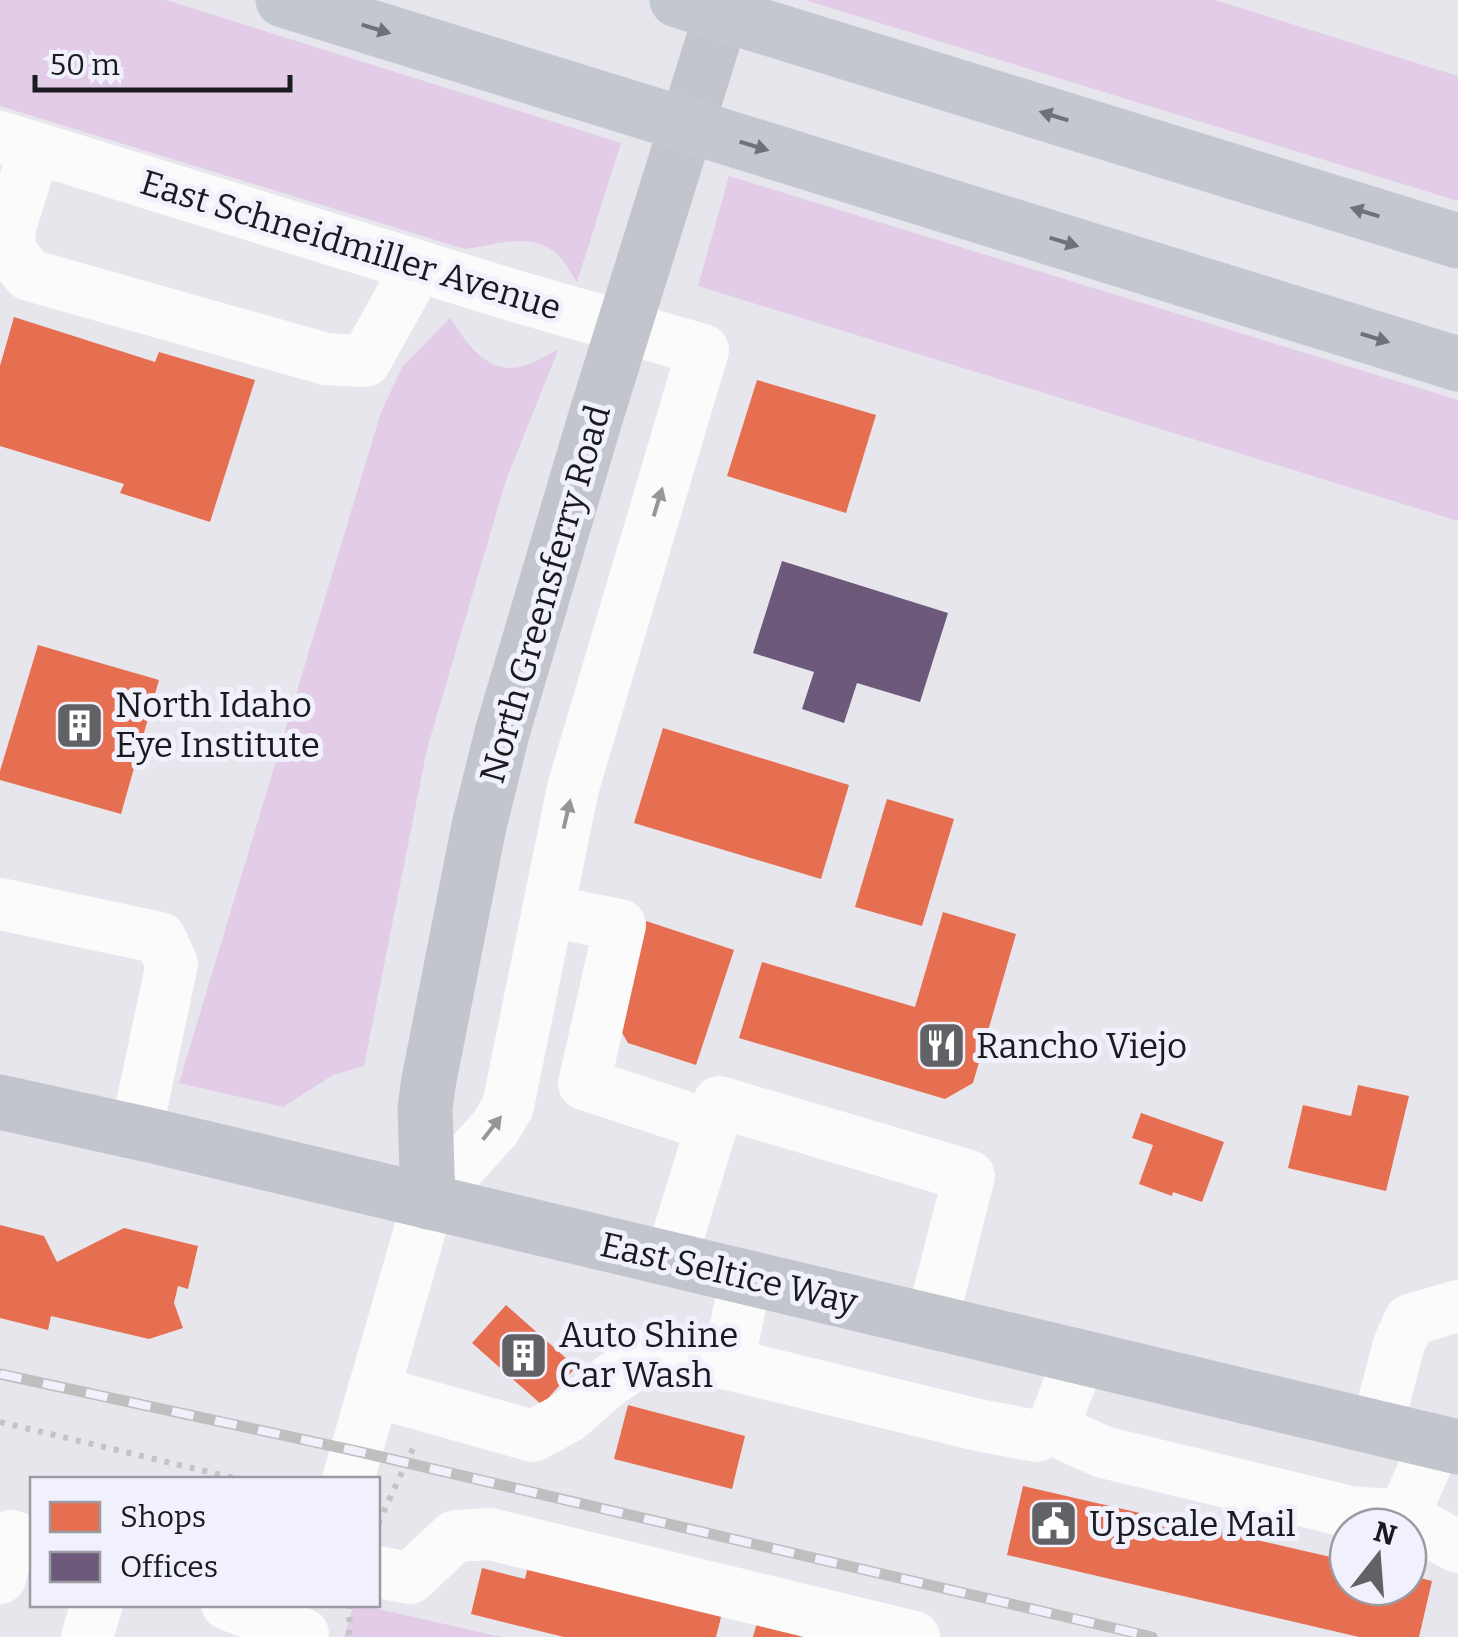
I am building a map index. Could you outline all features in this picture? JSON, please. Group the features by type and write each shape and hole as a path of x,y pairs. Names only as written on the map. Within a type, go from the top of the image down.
{"highway":[{"path":"283,0 1458,364"},
{"path":"678,0 1458,241"}],"main road":[{"name":"North Greensferry Road","path":"428,1202 428,1084 479,826 502,733 726,0"},
{"name":"East Seltice Way","path":"0,1102 1447,1445"}],"street":[{"name":"East Schneidmiller Avenue","path":"17,143 703,350"},
{"path":"17,143 9,250 30,275 326,359 364,360 418,266"},
{"name":"North Greensferry Road","path":"349,1477 428,1202 494,1128 508,1106 573,788 703,350"},
{"path":"0,904 160,938 172,964 136,1132"},
{"path":"548,910 620,925 584,1084 712,1126"},
{"path":"671,1259 719,1102 969,1176 932,1321"},
{"path":"728,1364 746,1277"},
{"path":"1377,1428 1399,1344 1410,1320 1458,1306"},
{"path":"373,1391 534,1436 568,1417 650,1353 728,1364 1036,1436 1052,1428 1080,1357"},
{"path":"1052,1428 1103,1452 1329,1507"},
{"path":"1409,1507 1447,1445"},
{"path":"1428,1530 1458,1547"},
{"path":"380,1572 410,1578 455,1536 490,1534 914,1637"},
{"path":"0,1578 11,1536 30,1541"},
{"path":"88,1637 96,1607"},
{"path":"222,1618 317,1628"}],"path":[{"path":"0,1422 229,1477"},
{"path":"380,1520 420,1433"},
{"path":"317,1628 348,1633 350,1607"}],"shaded area":[{"path":"0,0 166,0 621,143 577,282 559,256 542,245 520,241 465,249 0,106"},
{"path":"805,0 1215,0 1458,76 1458,201"},
{"path":"729,176 1458,400 1458,521 698,286"},
{"path":"450,318 478,354 497,366 520,367 558,350 506,480 427,749 364,1066 333,1075 283,1107 179,1083 381,412 403,366"},
{"path":"353,1607 370,1607 501,1637 344,1637"}],"building: Shops":[{"path":"14,317 155,362 159,352 255,380 210,522 120,493 124,484 0,446 0,366"},
{"path":"757,380 876,415 846,513 727,476"},
{"name":"North Idaho Eye Institute","path":"38,645 159,680 121,814 0,780"},
{"path":"663,728 849,785 821,879 634,823"},
{"path":"887,799 954,819 922,926 855,907"},
{"path":"943,912 1016,934 973,1083 945,1099 739,1038 762,962 915,1007"},
{"path":"646,921 734,950 696,1065 628,1043 614,1019"},
{"path":"1358,1085 1409,1096 1386,1191 1288,1168 1303,1105 1351,1116"},
{"path":"1141,1113 1224,1142 1202,1202 1139,1184 1153,1145 1132,1138"},
{"path":"0,1225 44,1236 57,1262 124,1228 198,1246 188,1289 178,1286 174,1303 183,1328 149,1339 51,1316 48,1330 0,1318"},
{"name":"Auto Shine Car Wash","path":"506,1305 576,1367 542,1405 472,1343"},
{"path":"628,1405 745,1436 732,1489 614,1459"},
{"path":"1023,1486 1328,1556 1328,1607 1426,1607 1419,1637 1359,1637 1007,1555"},
{"path":"528,1566 722,1613 716,1637 564,1637 471,1614 482,1568 525,1579"},
{"path":"757,1623 809,1637 753,1637"}],"building: Offices":[{"path":"782,561 948,613 920,702 857,683 844,723 802,709 814,672 753,653"}],"railway":[{"path":"0,1374 356,1451 1152,1637"}],"place":[{"name":"North Idaho Eye Institute","path":"80,725"},
{"name":"Rancho Viejo","path":"941,1046"},
{"name":"Auto Shine Car Wash","path":"524,1355"},
{"name":"Upscale Mail","path":"1054,1524"}]}
